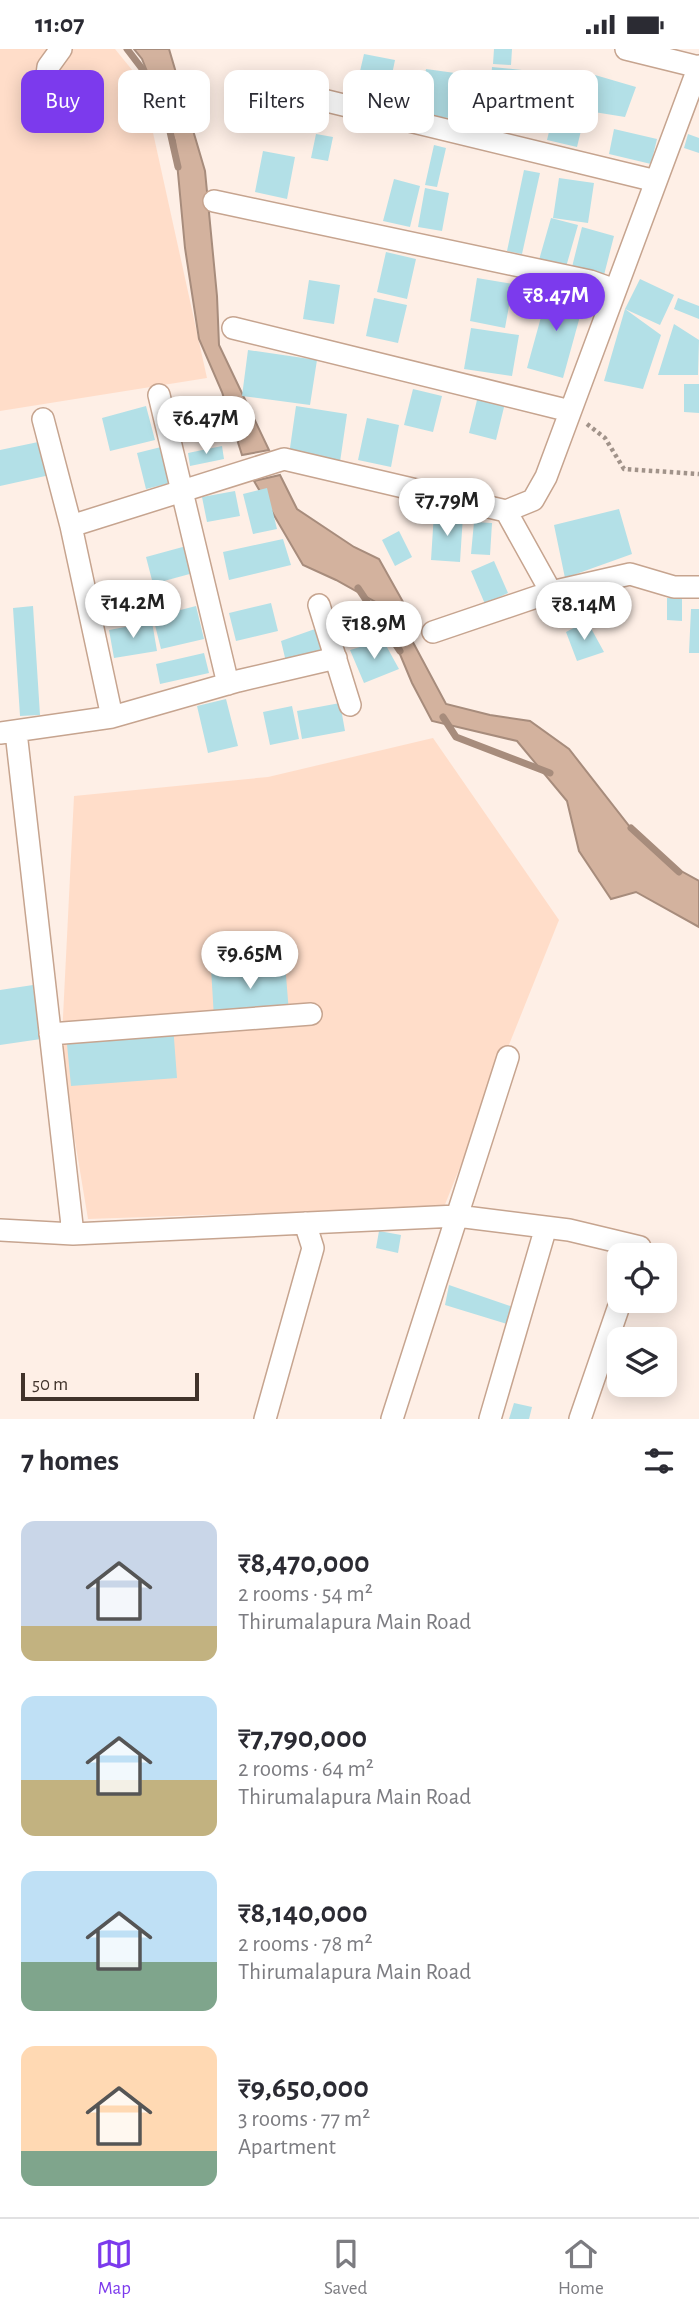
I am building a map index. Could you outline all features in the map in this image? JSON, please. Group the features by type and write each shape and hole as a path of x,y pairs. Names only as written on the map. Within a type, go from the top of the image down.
{"street":[{"path":"48,70 61,49"},
{"path":"71,526 280,459 506,511 533,500 546,477 699,67 626,49"},
{"path":"329,102 656,181"},
{"path":"214,201 590,281 615,290"},
{"path":"233,328 570,411"},
{"path":"159,395 228,684"},
{"path":"43,419 71,526 112,717"},
{"path":"506,511 551,592"},
{"path":"433,632 551,592 630,574 674,587 699,587"},
{"path":"319,605 350,705"},
{"path":"73,1234 50,1034 8,733 112,717 228,684 336,658"},
{"path":"50,1034 311,1014"},
{"path":"392,1419 508,1057"},
{"path":"0,1230 73,1234 457,1216 569,1230 623,1243"},
{"path":"265,1419 313,1248 305,1223"},
{"path":"490,1419 546,1227"},
{"path":"580,1419 617,1313"}],"path":[{"path":"570,411 605,438 624,469 699,474"}],"shaded area":[{"path":"0,49 115,49 132,70 118,70 118,133 153,133 207,378 0,411"},
{"path":"134,49 169,49 175,70 146,70"},
{"path":"172,133 194,133 205,171 219,345 269,450 242,455 222,392 199,339 185,248 175,141"},
{"path":"280,475 297,509 354,547 379,559 407,609 408,633 446,704 530,721 569,749 630,827 672,866 699,881 699,927 636,892 611,899 579,851 567,801 517,741 432,721 412,683 379,604 303,565 254,481"},
{"path":"433,738 559,920 444,1207 88,1219 61,1057 74,796 268,777"}],"building":[{"path":"494,49 512,49 511,65 493,64"},
{"path":"364,54 395,60 393,70 360,70"},
{"path":"492,67 522,70 492,70"},
{"path":"434,70 448,72 448,118 434,116"},
{"path":"598,76 636,87 625,117 598,113"},
{"path":"614,129 657,139 651,164 609,154"},
{"path":"549,133 580,133 577,147 547,140"},
{"path":"316,134 333,137 328,161 311,158"},
{"path":"688,134 699,138 699,153 684,148"},
{"path":"434,145 446,148 437,187 425,185"},
{"path":"263,151 295,157 287,199 255,192"},
{"path":"524,170 540,173 522,254 507,251"},
{"path":"559,178 594,183 588,223 553,218"},
{"path":"394,179 420,186 410,227 383,221"},
{"path":"425,188 449,193 442,231 418,227"},
{"path":"551,218 578,225 566,267 539,260"},
{"path":"582,227 614,236 604,275 572,267"},
{"path":"386,252 416,259 407,299 377,292"},
{"path":"477,278 513,284 505,328 470,321"},
{"path":"640,279 674,295 660,325 625,309"},
{"path":"309,280 340,285 334,324 303,319"},
{"path":"549,288 585,298 563,378 527,368"},
{"path":"374,298 407,305 398,343 366,336"},
{"path":"678,298 699,306 699,319 674,309"},
{"path":"625,309 661,335 643,389 604,381"},
{"path":"674,324 699,340 698,375 658,375"},
{"path":"471,328 519,335 512,376 464,369"},
{"path":"248,350 317,360 310,405 242,396"},
{"path":"684,384 699,384 699,413 684,412"},
{"path":"413,389 442,396 433,432 404,425"},
{"path":"478,396 505,403 496,440 469,433"},
{"path":"146,406 155,440 110,451 102,418"},
{"path":"228,406 231,419 182,431 179,417"},
{"path":"296,406 347,414 340,462 289,455"},
{"path":"367,418 399,425 391,467 358,460"},
{"path":"43,441 50,475 0,486 0,450"},
{"path":"222,446 224,459 190,466 188,453"},
{"path":"161,447 170,483 146,489 137,453"},
{"path":"267,488 277,529 253,534 243,494"},
{"path":"235,491 240,516 207,522 202,497"},
{"path":"619,509 632,554 565,578 554,525"},
{"path":"434,513 463,515 460,562 431,560"},
{"path":"474,522 492,523 490,555 471,554"},
{"path":"399,531 412,557 395,566 382,540"},
{"path":"283,539 291,565 229,580 223,552"},
{"path":"190,545 197,572 153,584 146,557"},
{"path":"494,561 508,593 485,604 471,571"},
{"path":"142,588 147,607 112,616 107,597"},
{"path":"667,598 682,598 682,621 667,620"},
{"path":"271,603 278,631 236,641 229,613"},
{"path":"33,606 40,715 20,716 13,608"},
{"path":"196,606 204,639 161,649 153,617"},
{"path":"691,609 699,609 699,653 689,653"},
{"path":"587,621 604,652 577,661 566,632"},
{"path":"152,622 157,651 114,658 109,630"},
{"path":"315,629 324,657 287,666 281,641"},
{"path":"383,640 399,669 364,683 350,650"},
{"path":"204,653 209,673 160,684 156,664"},
{"path":"226,699 238,746 208,753 197,706"},
{"path":"340,703 345,731 302,739 297,711"},
{"path":"292,706 299,739 270,745 263,712"},
{"path":"285,963 289,1013 214,1018 211,968"},
{"path":"33,985 41,1039 0,1045 0,990"},
{"path":"173,1025 177,1078 71,1086 66,1034"},
{"path":"379,1231 401,1235 398,1253 376,1248"},
{"path":"449,1285 513,1307 507,1324 445,1305"},
{"path":"514,1403 532,1407 529,1419 509,1419"}],"waterway":[{"path":"127,49 143,70"},
{"path":"170,133 178,167"},
{"path":"358,588 400,651"},
{"path":"443,717 456,737 550,773"},
{"path":"631,828 679,872"}]}
